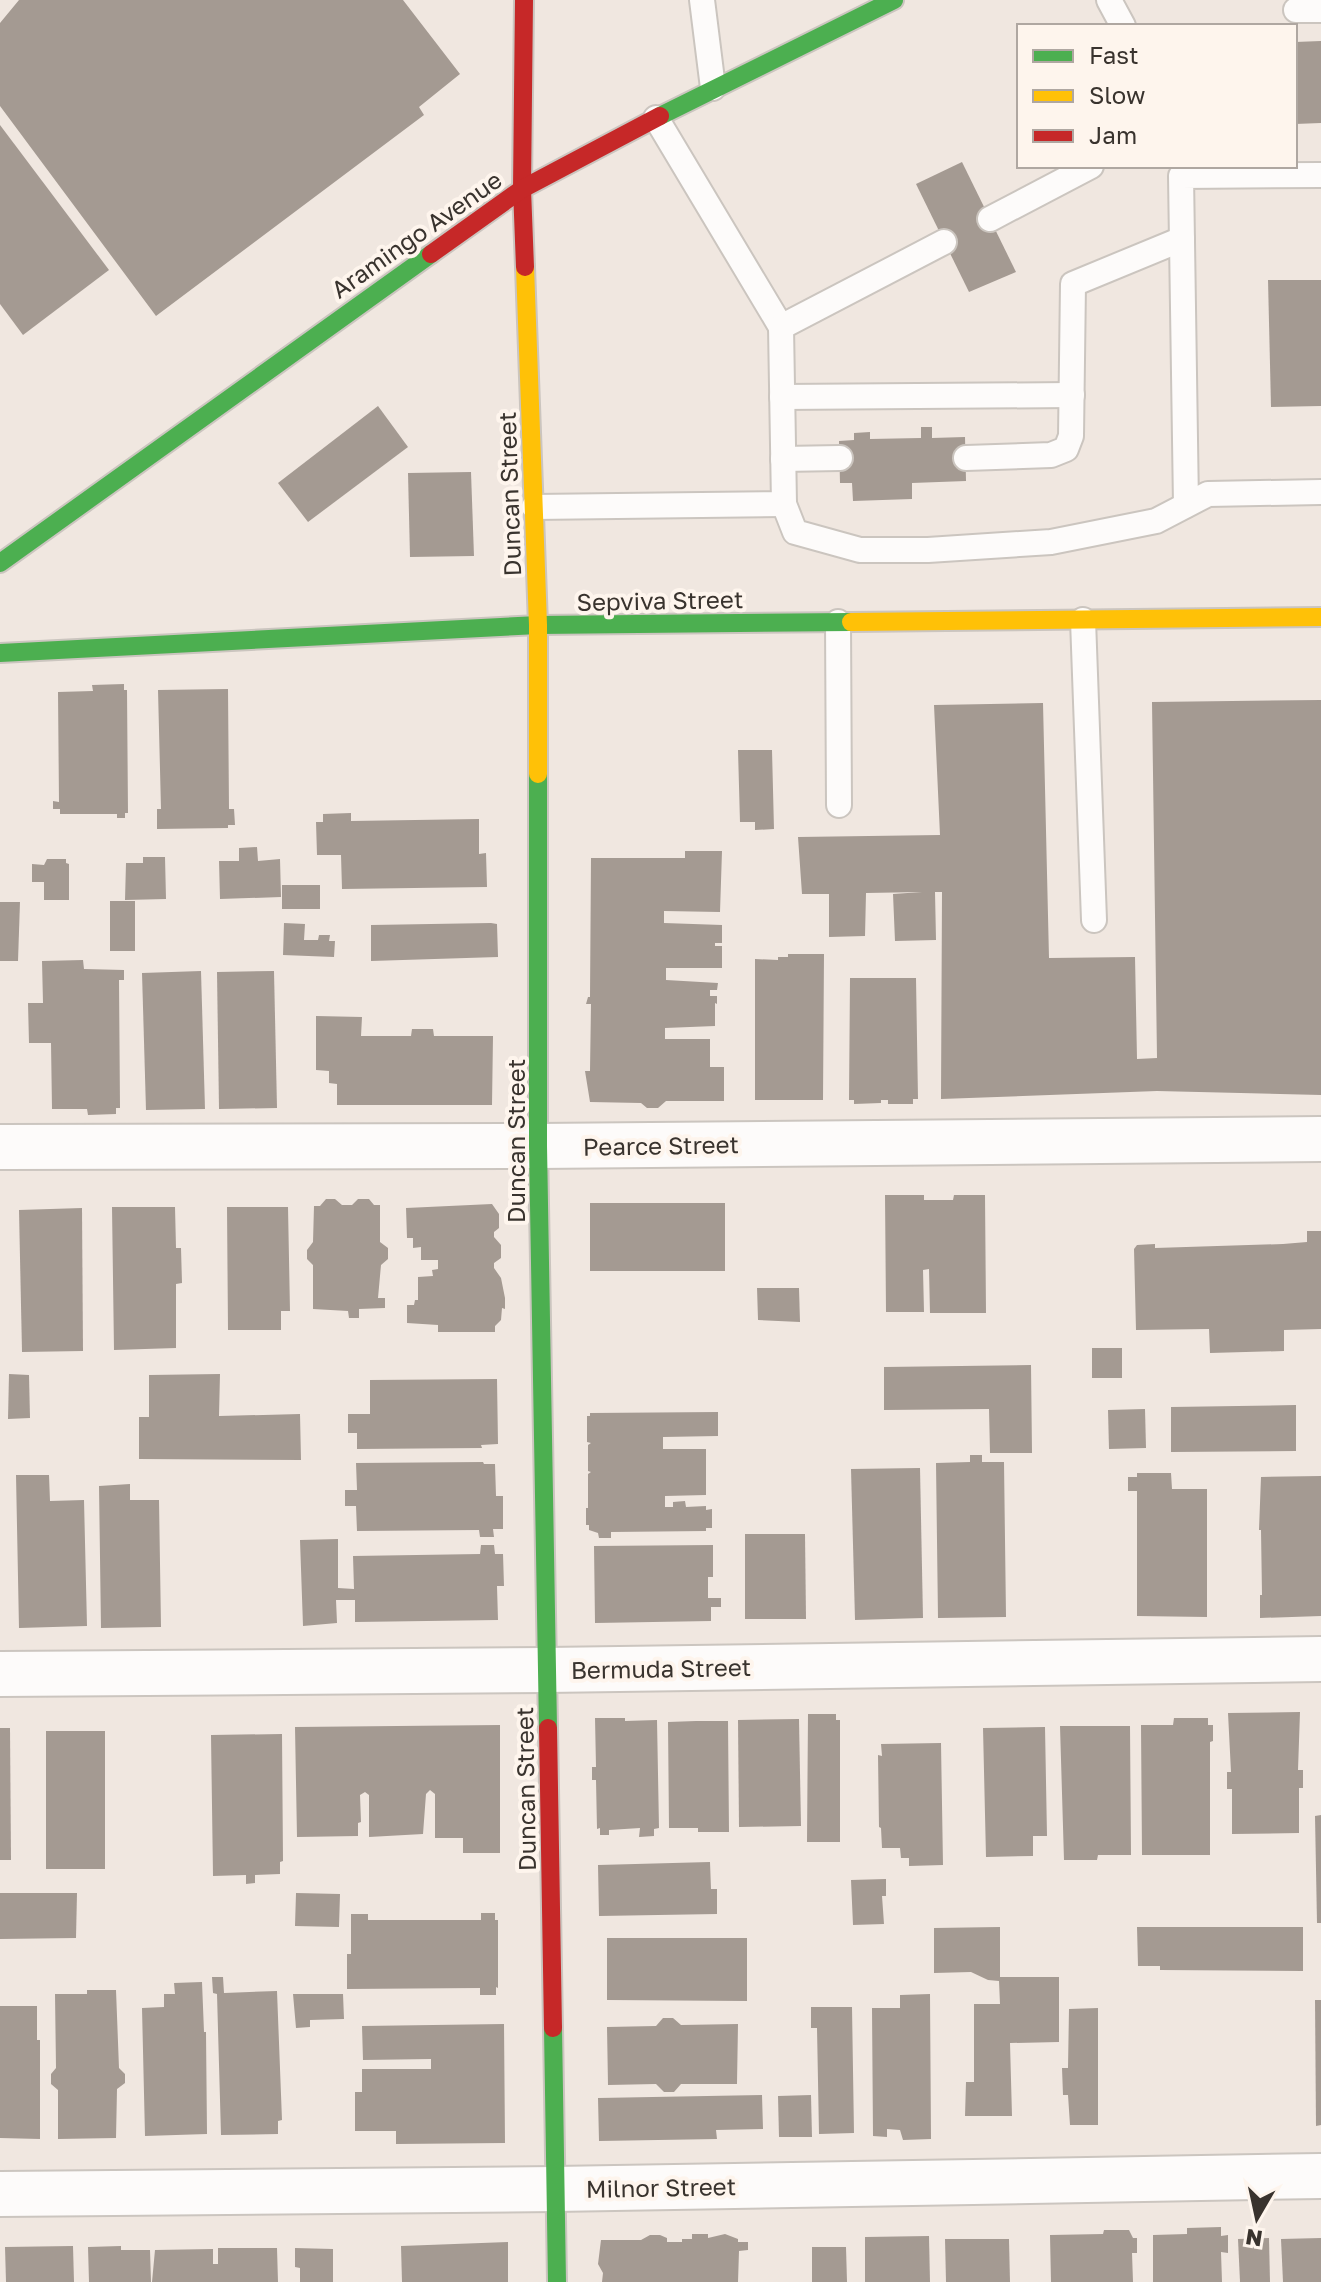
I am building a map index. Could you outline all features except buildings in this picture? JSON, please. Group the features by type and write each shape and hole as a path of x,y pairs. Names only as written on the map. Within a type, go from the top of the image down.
{"street":[{"name":"Duncan Street","path":"524,0 522,189 538,625 538,1146 557,2282"},
{"name":"Aramingo Avenue","path":"0,563 522,189 713,88 894,0"},
{"name":"Sepviva Street","path":"0,653 538,625 1321,617"},
{"name":"Pearce Street","path":"0,1147 1321,1139"},
{"name":"Bermuda Street","path":"0,1674 1321,1659"},
{"name":"Milnor Street","path":"0,2194 555,2189 1321,2176"}],"lane":[{"path":"702,0 713,88"},
{"path":"1109,0 1122,24"},
{"path":"1296,10 1321,10"},
{"path":"656,118 781,327 784,504 795,532 860,550 928,550 1051,542 1156,521 1208,494 1321,492"},
{"path":"990,219 1087,168"},
{"path":"1186,505 1180,171 1321,175"},
{"path":"966,458 1051,455 1066,449 1071,436 1073,284 1182,239"},
{"path":"781,327 944,242"},
{"path":"782,397 1072,395"},
{"path":"783,459 840,458"},
{"path":"534,507 784,504"},
{"path":"1083,620 1094,920"},
{"path":"838,622 839,805"}],"traffic: fast":[{"path":"660,116 894,0"},
{"path":"0,563 431,254"},
{"path":"0,653 538,625 851,622"},
{"path":"538,774 538,1146 548,1728"},
{"path":"553,2028 557,2282"}],"traffic: slow":[{"path":"525,267 538,625 538,774"},
{"path":"851,622 1321,617"}],"traffic: jam":[{"path":"524,0 522,189 525,267"},
{"path":"431,254 522,189 660,116"},
{"path":"548,1728 553,2028"}]}
